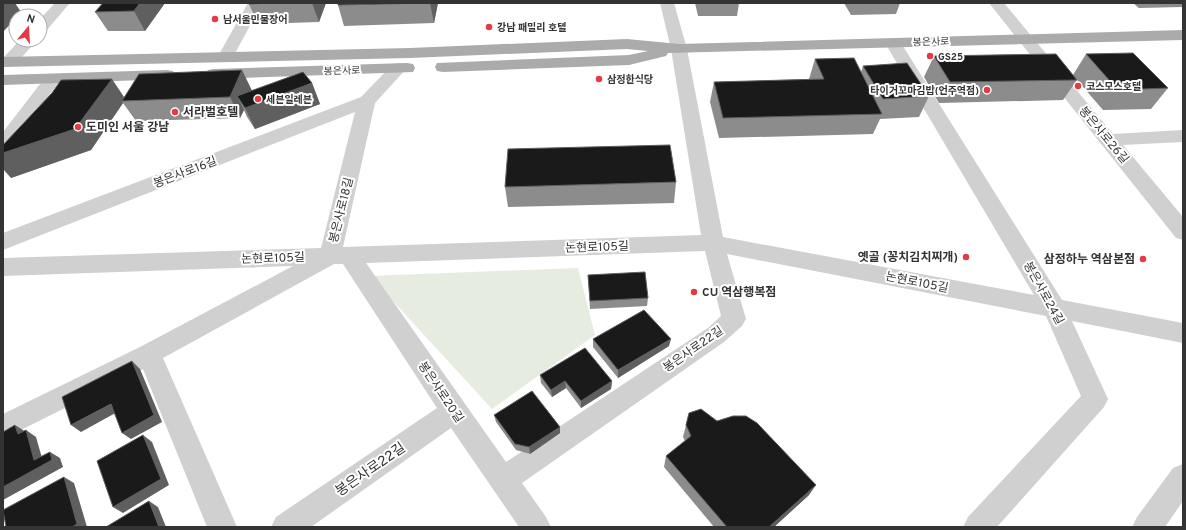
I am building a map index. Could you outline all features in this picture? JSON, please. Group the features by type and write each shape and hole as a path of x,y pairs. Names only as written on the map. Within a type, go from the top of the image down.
{"main road":[{"name":"봉은사로","path":"6,62 410,53 627,44 679,49 1023,38 1183,35"},
{"name":"봉은사로","path":"3,80 629,60 679,49"}],"street":[{"path":"48,19 63,3"},
{"path":"226,56 254,3"},
{"name":"봉은사로22길","path":"503,480 716,335 734,320 713,243 679,49 667,3"},
{"name":"봉은사로26길","path":"996,3 1023,38 1183,232"},
{"name":"봉은사로24길","path":"893,43 1054,308 1095,399 978,527"},
{"path":"6,62 21,48"},
{"name":"봉은사로18길","path":"3,427 340,256 368,101 399,68"},
{"path":"3,145 53,79"},
{"name":"봉은사로16길","path":"3,242 368,101"},
{"path":"1108,140 1183,136"},
{"name":"논현로105길","path":"3,267 713,243 1183,334"},
{"name":"봉은사로20길","path":"340,256 454,411 536,527"},
{"path":"149,354 222,527"},
{"name":"봉은사로22길","path":"286,527 454,411"},
{"path":"1147,527 1183,478"}],"shaded area":[{"path":"578,268 595,335 492,409 370,276"}],"building":[{"path":"103,3 140,3 134,11 95,12"},
{"path":"249,3 274,3 249,4"},
{"path":"338,3 430,3 338,5"},
{"path":"1133,53 1168,88 1118,90 1086,54"},
{"path":"1056,54 1077,80 950,82 934,56"},
{"path":"854,58 882,114 723,118 714,82 824,79 815,59"},
{"path":"907,63 929,96 883,99 863,66"},
{"path":"242,70 230,97 122,101 139,74"},
{"path":"303,72 312,83 245,108 237,96"},
{"path":"112,79 75,129 3,153 3,145 52,93 61,80"},
{"path":"670,145 676,182 505,187 508,149"},
{"path":"645,272 648,298 590,301 588,275"},
{"path":"644,310 671,339 618,370 593,339"},
{"path":"585,348 612,381 581,401 565,381 551,390 540,375"},
{"path":"132,361 154,415 122,433 111,404 71,425 62,397"},
{"path":"532,391 560,427 529,447 515,444 494,415"},
{"path":"701,409 717,421 733,416 746,416 757,423 816,485 769,527 727,527 666,456 691,436 686,425 689,413"},
{"path":"15,425 18,434 26,430 34,460 50,452 52,460 3,487 3,432"},
{"path":"143,435 161,479 113,507 97,461"},
{"path":"64,477 77,524 72,527 6,527 3,510"},
{"path":"149,501 159,527 106,527"}],"place":[{"name":"남서울민물장어","path":"215,19"},
{"name":"강남 패밀리 호텔","path":"489,27"},
{"name":"GS25","path":"930,56"},
{"name":"삼정한식당","path":"599,79"},
{"name":"코스모스호텔","path":"1078,86"},
{"name":"타이거꼬마김밥(언주역점)","path":"987,90"},
{"name":"세븐일레븐","path":"258,99"},
{"name":"서라벌호텔","path":"175,112"},
{"name":"도미인 서울 강남","path":"78,127"},
{"name":"옛골 (꽁치김치찌개)","path":"966,257"},
{"name":"삼정하누 역삼본점","path":"1143,259"},
{"name":"CU 역삼행복점","path":"694,292"}]}
